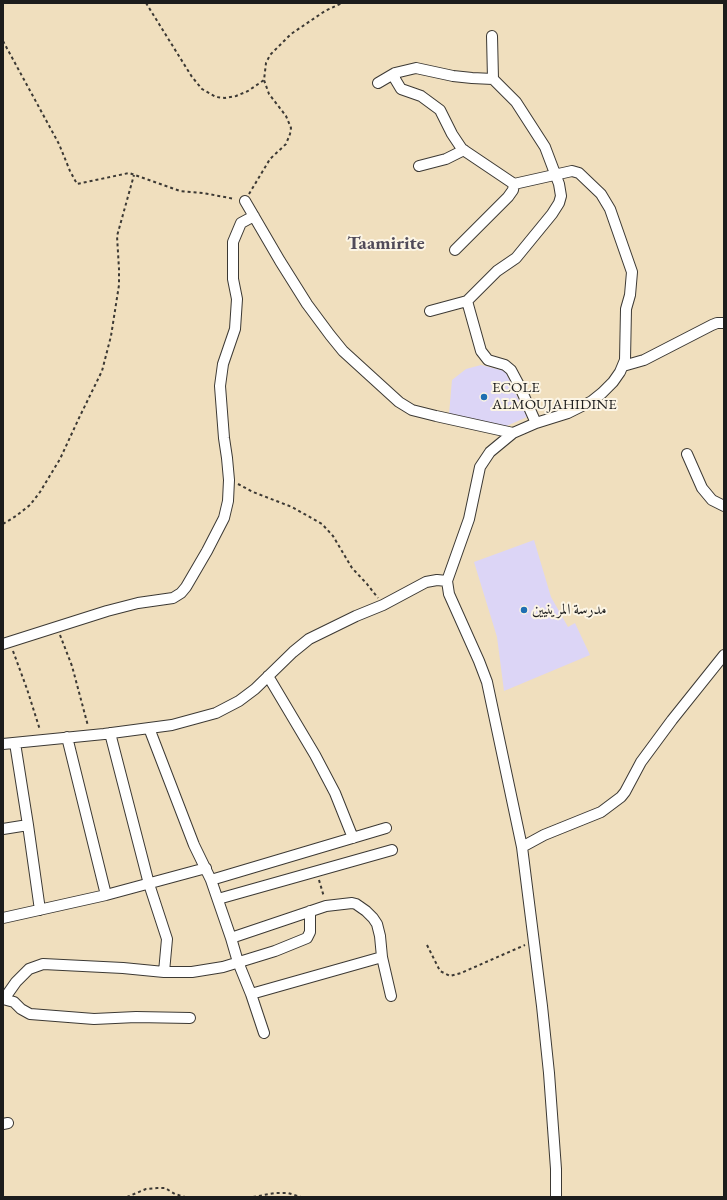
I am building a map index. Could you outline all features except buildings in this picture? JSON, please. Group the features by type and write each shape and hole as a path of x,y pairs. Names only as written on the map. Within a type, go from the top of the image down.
{"street":[{"path":"492,36 493,79"},
{"path":"378,83 395,73 412,68 420,68 452,76 493,79 516,102 545,147 556,175 561,196 559,203 552,214 516,258 497,271 467,302 430,311"},
{"path":"395,73 395,79 401,89 421,96 440,110 458,144 464,150 514,184 572,171 577,172 589,182 601,194 610,209 629,261 632,274 630,295 626,309 625,360 614,382 592,401 568,413 536,423 513,433 490,452 480,467 469,519 447,581 449,594 480,661 487,682 522,847 550,1073 556,1169 556,1197"},
{"path":"419,166 446,159 464,150"},
{"path":"455,250 508,197 513,190 514,184"},
{"path":"245,201 307,304 339,346 366,373 390,392 399,402 412,410 513,433"},
{"path":"6,643 107,611 138,603 174,598 181,593 207,551 224,518 228,501 229,480 220,386 223,364 235,330 237,299 233,279 232,242 241,223 254,216"},
{"path":"467,302 481,351 488,360 505,365 511,370 520,385 536,423"},
{"path":"623,366 644,360 712,324 723,322"},
{"path":"687,454 702,488 712,500 724,506"},
{"path":"3,744 149,728 216,713 239,701 255,689 309,639 356,616 383,605 426,582 437,580 447,581"},
{"path":"522,847 544,835 601,812 621,797 641,762 672,720 724,655"},
{"path":"268,676 315,755 332,787 353,838"},
{"path":"149,728 194,844 206,868 218,899 238,962 251,994 264,1033"},
{"path":"110,733 149,884 167,939 164,972"},
{"path":"67,737 106,895"},
{"path":"16,743 40,910"},
{"path":"3,829 28,825"},
{"path":"210,880 386,828"},
{"path":"218,899 392,850"},
{"path":"3,918 106,895 206,868"},
{"path":"231,938 326,906 352,903 366,911 377,924 382,957 391,996"},
{"path":"190,1018 136,1017 94,1020 30,1014 20,1009 14,1002 4,999 16,982 29,970 43,964 123,968 164,972 192,972 214,969 274,951 307,938 310,935 311,929 310,911"},
{"path":"251,994 382,957"}],"path":[{"path":"146,3 192,77 202,89 216,97 225,98 236,96 248,91 264,80"},
{"path":"3,41 59,144 77,184 122,174 129,174 180,191 203,193 245,201 270,159 286,144 291,128 286,116 269,94 264,80 266,63 270,55 291,34 325,11 342,3"},
{"path":"3,524 25,508 40,492 60,459 102,371 111,336 119,285 117,236 134,175"},
{"path":"229,480 253,492 292,507 322,524 333,536 352,568 367,584 383,605"},
{"path":"57,626 72,666 90,734"},
{"path":"6,643 28,689 43,740"},
{"path":"317,871 326,906"},
{"path":"427,945 440,971 450,976 461,973 534,942"},
{"path":"127,1197 146,1189 157,1188 165,1188 175,1194 185,1197"},
{"path":"253,1197 275,1193 294,1194 301,1197"}],"shaded area":[{"name":"ECOLE ALMOUJAHIDINE","path":"481,365 505,371 527,417 502,428 449,414 452,380 466,369"},
{"name":"مدرسة المرينيين","path":"534,540 551,597 568,627 575,623 590,655 504,691 497,637 474,562"}],"place":[{"name":"ECOLE ALMOUJAHIDINE","path":"484,397"},
{"name":"مدرسة المرينيين","path":"524,610"}],"district":[{"name":"Taamirite","path":"386,244"}]}
